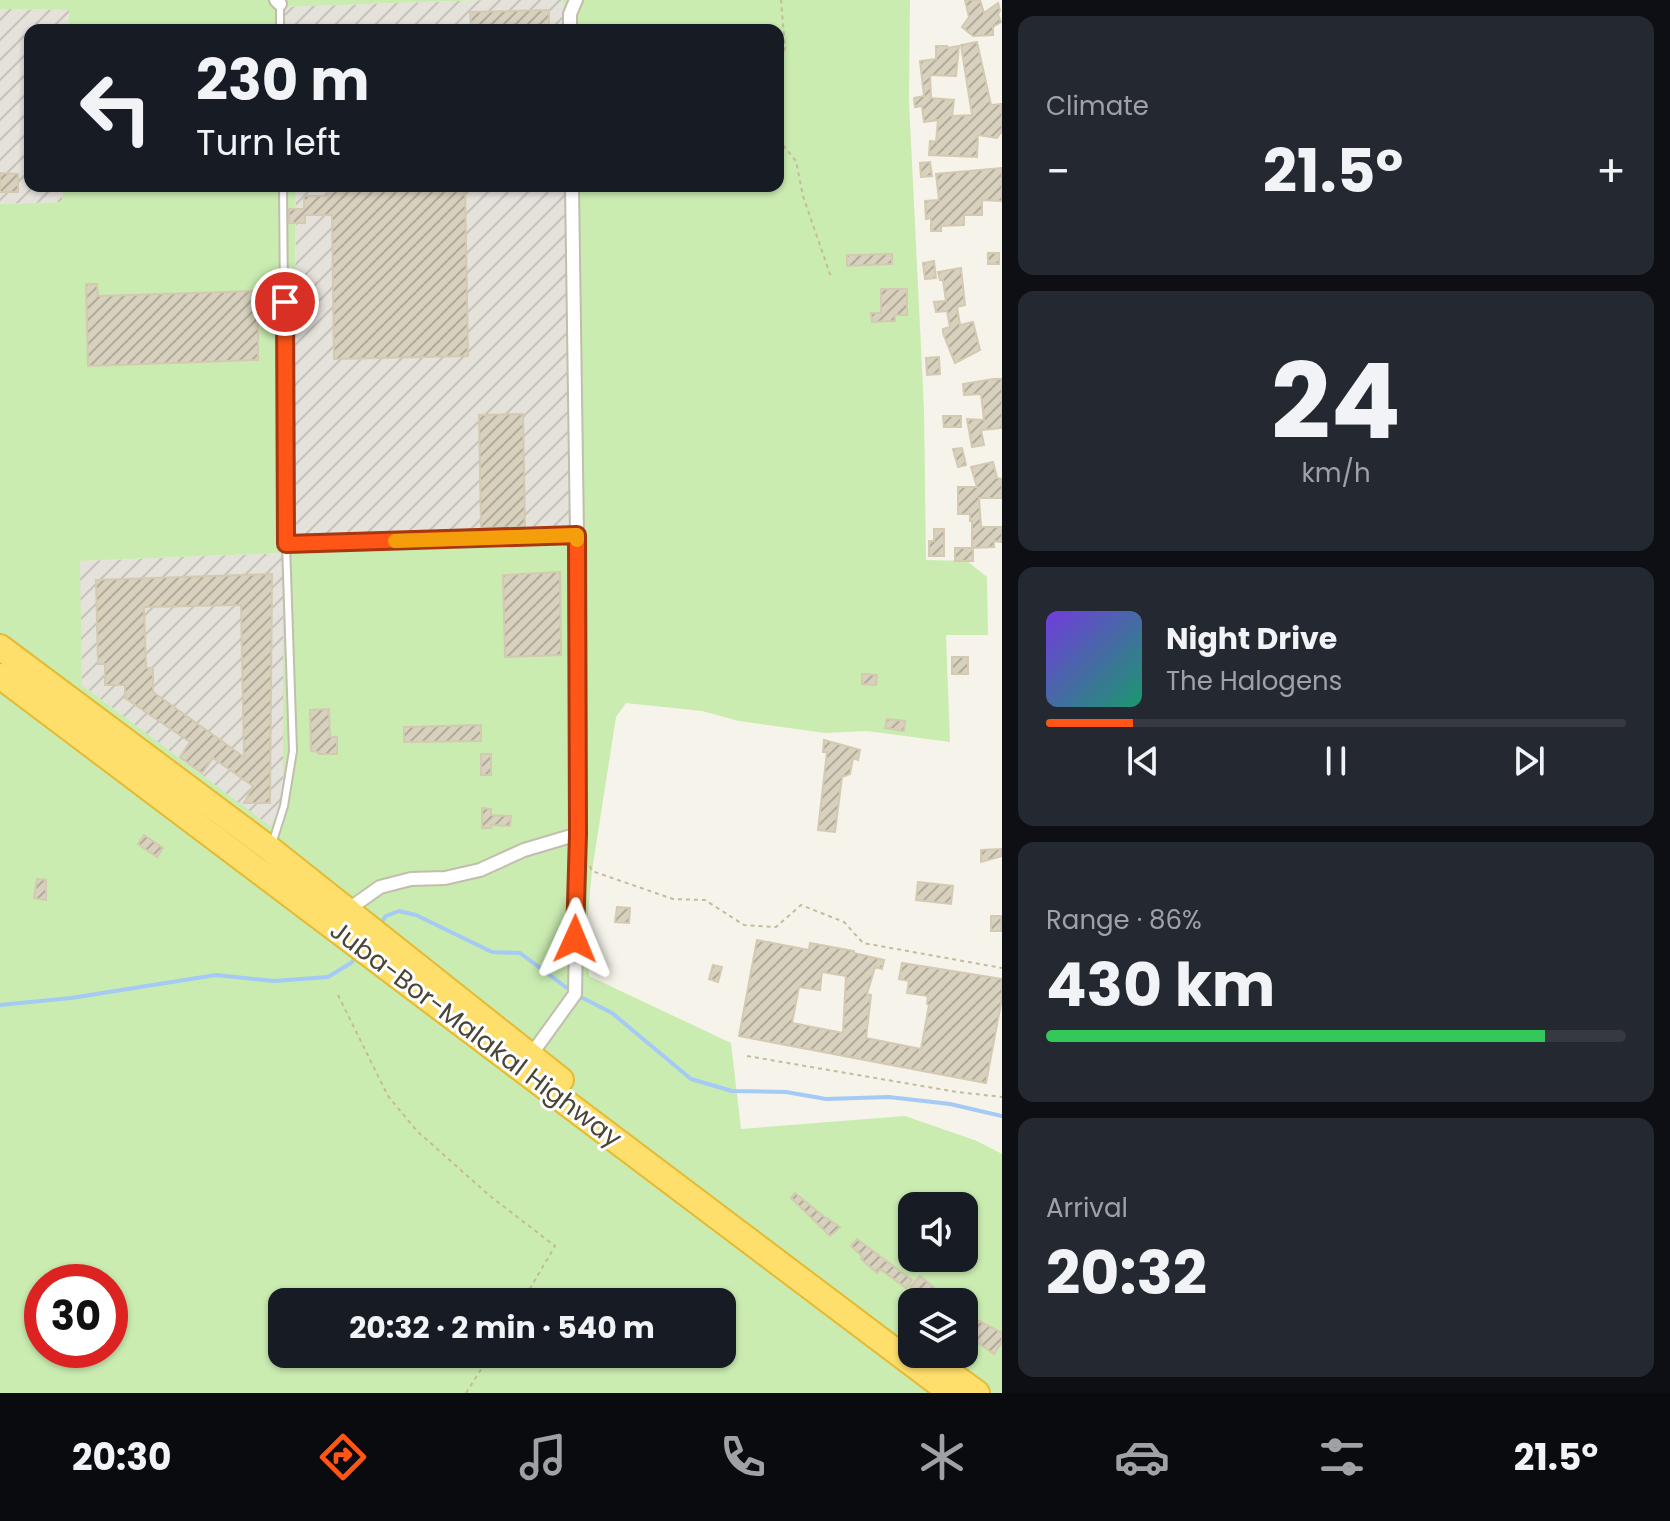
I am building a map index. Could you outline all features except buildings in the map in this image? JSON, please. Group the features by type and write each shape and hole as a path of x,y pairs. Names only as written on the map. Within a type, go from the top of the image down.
{"highway":[{"name":"Juba-Bor-Malakal Highway","path":"0,647 270,849 383,952 951,1393"},
{"name":"Juba-Bor-Malakal Highway","path":"0,676 349,922"},
{"name":"Juba-Bor-Malakal Highway","path":"383,952 531,1055 590,1104 898,1335"},
{"path":"944,1368 977,1393"}],"street":[{"path":"570,24 570,14 576,0"},
{"path":"531,1055 575,994 577,535 572,192"},
{"path":"349,922 380,887 411,879 445,878 480,870 524,850 578,834"}],"lane":[{"path":"278,2 280,24"},
{"path":"270,849 284,806 293,751 286,544 283,192"},
{"path":"286,544 577,535"}],"path":[{"path":"781,0 783,24"},
{"path":"784,146 796,161 803,196 831,277"},
{"path":"578,834 592,871 673,899 705,900 744,925 776,927 801,905 844,922 863,943 1002,968"},
{"path":"338,995 388,1096 417,1131 490,1196 555,1246 530,1288"},
{"path":"747,1056 1002,1097"},
{"path":"466,1393 482,1368"}],"shaded area":[{"path":"563,0 564,24 285,24 284,7"},
{"path":"0,9 69,10 68,24 24,24 24,192 63,192 62,202 0,204"},
{"path":"296,192 567,192 573,532 293,540"},
{"path":"283,553 283,805 270,827 82,685 79,561"}],"green space":[{"path":"0,0 483,0 285,7 286,24 68,24 69,10 0,9"},
{"path":"563,0 910,0 909,101 924,409 926,560 967,561 987,577 988,635 946,635 950,742 867,731 825,733 739,721 702,711 626,703 616,717 592,871 587,923 589,976 731,1043 741,1129 905,1116 977,1141 1002,1154 1002,1393 0,1393 0,204 62,202 63,192 296,192 293,540 572,532 567,192 784,192 784,24 564,24","holes":["283,553 283,805 270,826 82,685 80,561"]}],"waterway":[{"path":"380,924 386,916 399,911 416,915 492,952 520,953 575,994 612,1013 691,1079 732,1091 786,1092 826,1099 889,1097 950,1104 1002,1116"},
{"path":"0,1005 71,998 216,975 274,981 328,977 356,957"}],"slow traffic":[{"path":"395,541 577,535 577,540"}],"route":[{"path":"285,302 286,544 577,535 578,834 575,939"}]}
